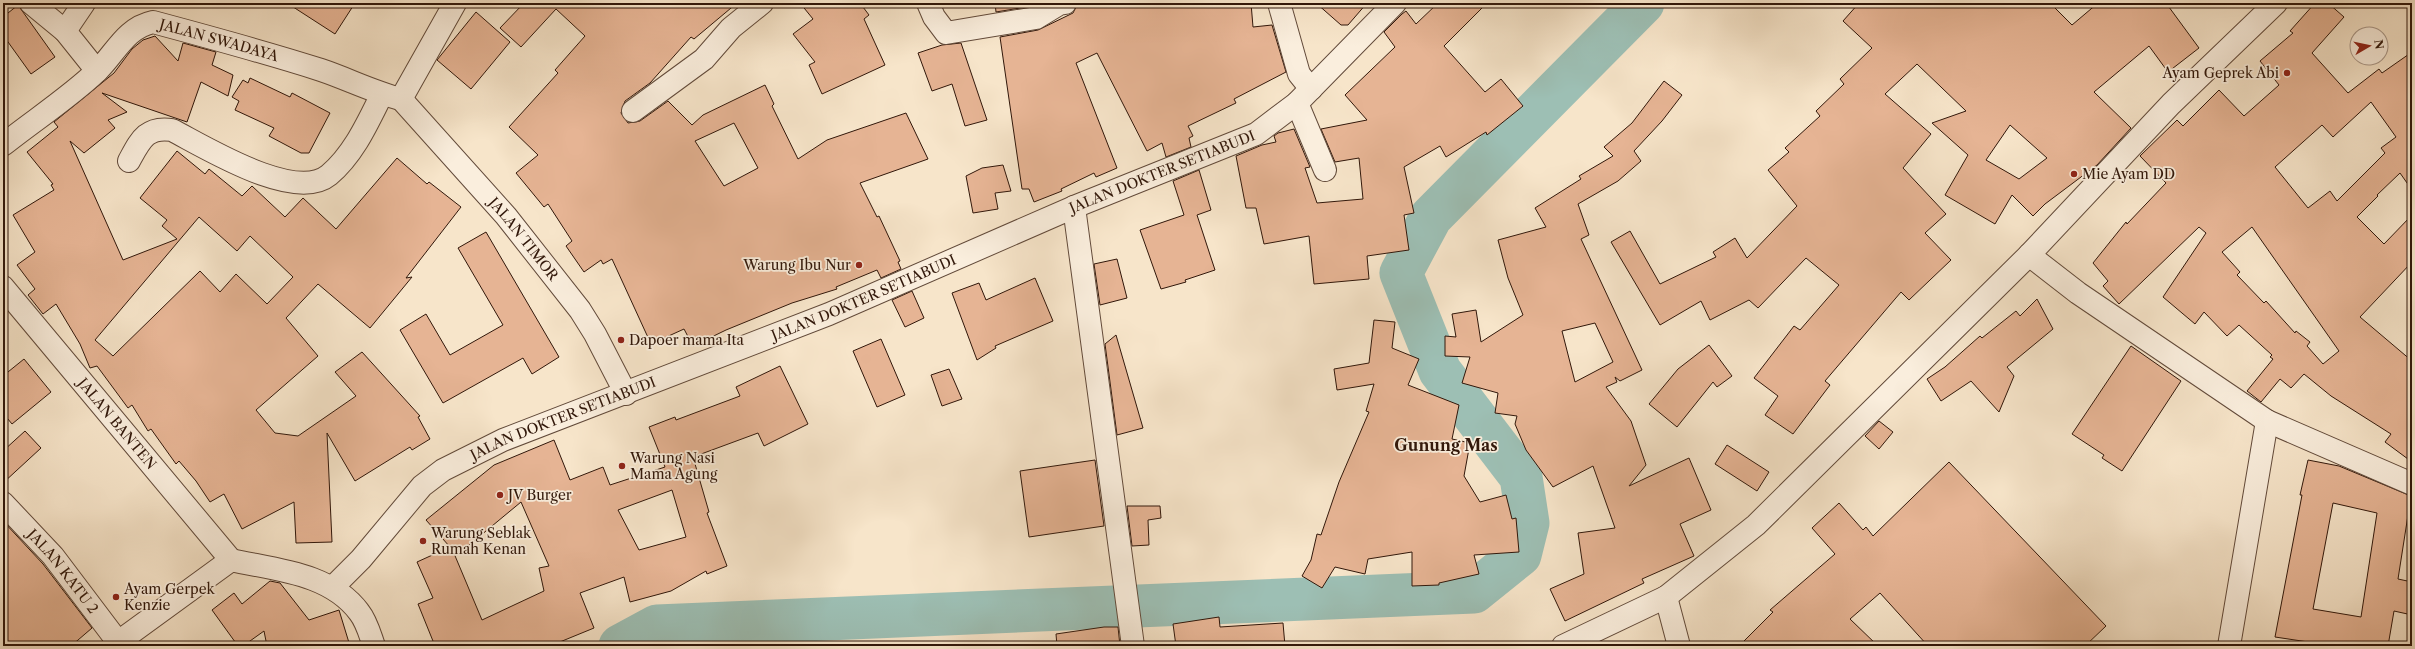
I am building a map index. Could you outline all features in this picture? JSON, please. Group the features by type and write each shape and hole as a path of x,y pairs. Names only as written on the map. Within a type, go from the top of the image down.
{"street":[{"path":"31,3 65,31 97,71"},
{"path":"65,31 84,3"},
{"path":"129,161 141,138 162,129 172,130 246,167 286,181 316,181 329,175 392,96 455,3"},
{"path":"633,110 704,59 731,28 762,3"},
{"path":"928,3 934,17 946,33 1036,18 1059,4 1065,3"},
{"path":"1279,3 1326,170"},
{"name":"JALAN DOKTER SETIABUDI","path":"333,587 361,559 422,486 443,470 503,440 626,394 829,314 1074,207 1256,134 1304,96 1395,3"},
{"path":"1562,646 1666,597 1756,525 2029,255 2171,104 2276,3"},
{"name":"JALAN SWADAYA","path":"3,145 97,71 130,32 143,24 152,22 322,71 392,96"},
{"name":"JALAN TIMOR","path":"392,96 506,216 580,310 595,334 626,394"},
{"path":"1074,207 1124,570 1133,646"},
{"path":"2029,255 2078,293 2268,421 2412,484"},
{"name":"JALAN BANTEN","path":"3,287 231,560"},
{"path":"2229,646 2268,421"},
{"name":"JALAN KATU 2","path":"3,503 53,556 116,644"},
{"path":"116,644 231,560 314,578 333,587 359,612 374,646"},
{"path":"1666,597 1679,646"}],"building":[{"path":"287,3 355,3 335,34"},
{"path":"524,3 737,3 694,39 691,37 650,83 625,101 621,113 628,123 640,121 668,101 692,125 703,115 765,85 774,104 772,106 798,159 827,140 906,113 928,159 860,183 877,217 879,216 900,261 898,262 901,269 881,278 877,270 836,287 837,289 792,303 726,330 693,346 684,329 651,344 612,259 603,264 601,260 584,272 566,246 572,241 548,204 544,207 516,173 538,155 509,127 558,73 555,70 585,36 556,9 521,47 500,28","holes":["734,123 758,168 724,186 695,141"]},
{"path":"800,3 860,3 869,15 864,19 885,65 822,94 809,65 815,62 793,34 813,19"},
{"path":"995,3 1037,3 1032,6 996,12"},
{"path":"1095,3 1251,3 1253,27 1272,25 1286,72 1234,99 1236,103 1188,126 1193,136 1189,138 1191,147 1166,157 1162,143 1147,151 1097,53 1076,63 1117,168 1096,177 1094,173 1061,189 1062,191 1034,202 1029,189 1022,189 1000,37 1038,30 1073,13 1077,5"},
{"path":"1316,3 1367,3 1348,25 1341,25"},
{"path":"1438,3 1487,3 1444,46 1485,92 1501,79 1523,106 1487,135 1486,132 1446,157 1440,146 1404,167 1414,213 1404,215 1409,250 1367,256 1369,279 1314,284 1309,236 1264,244 1256,208 1246,208 1236,156 1262,145 1276,142 1274,136 1278,133 1294,129 1310,167 1305,168 1317,203 1363,199 1359,158 1335,162 1321,129 1367,120 1345,95 1395,47 1384,32 1402,14 1406,11 1416,24"},
{"path":"1859,3 2050,3 2072,25 2098,3 2166,3 2199,48 2168,72 2149,46 2094,92 2131,128 2097,165 2045,204 2033,216 2012,195 1995,224 1945,195 1968,155 1932,123 1966,111 1917,64 1885,94 1931,134 1903,168 1946,214 1925,233 1951,260 1909,300 1901,292 1825,381 1830,385 1793,434 1765,415 1778,396 1754,378 1794,326 1800,330 1839,285 1806,258 1758,308 1749,300 1710,320 1701,301 1660,325 1611,242 1630,231 1660,284 1716,257 1713,252 1735,238 1747,258 1797,206 1768,170 1789,152 1785,148 1820,116 1816,111 1844,84 1840,79 1872,48 1843,21","holes":["2010,125 2047,158 2019,179 1986,160"]},
{"path":"2315,3 2328,3 2344,17 2312,53 2348,93 2379,69 2382,73 2412,52 2412,190 2400,173 2357,217 2384,244 2412,215 2412,262 2360,317 2412,361 2412,462 2385,442 2391,434 2331,396 2304,374 2291,388 2280,379 2261,402 2247,391 2273,359 2270,357 2272,355 2239,325 2227,336 2204,312 2195,324 2163,297 2206,233 2199,227 2119,304 2103,286 2108,281 2093,263 2126,222 2127,224 2166,183 2140,156 2177,120 2183,126 2219,90 2244,116 2279,85 2260,61 2293,33 2290,31","holes":["2371,102 2396,137 2381,148 2385,153 2337,201 2330,191 2308,208 2275,167 2322,125 2333,137","2252,227 2339,351 2323,364 2307,346 2310,342 2296,331 2295,333 2266,301 2264,303 2237,275 2240,272 2222,252"]},
{"path":"18,5 55,57 31,74 3,35 3,17"},
{"path":"476,12 510,42 471,89 437,60"},
{"path":"155,36 178,61 183,43 216,52 212,65 233,75 228,96 201,82 187,122 102,93 127,112 108,120 115,128 84,153 70,141 123,260 177,239 162,226 167,220 140,198 177,151 205,174 209,169 242,196 252,186 285,217 303,198 336,229 397,158 427,184 429,182 461,207 406,278 412,277 370,328 318,284 286,318 318,356 256,410 275,433 298,436 356,396 335,372 362,352 420,416 418,417 430,439 412,450 410,447 355,481 327,433 332,542 296,543 294,502 242,529 224,494 210,502 196,481 179,461 176,464 151,429 148,431 132,405 128,408 97,366 90,368 80,344 56,304 43,314 28,295 35,289 17,265 35,252 13,215 54,190 51,185 53,184 27,152 58,127 54,122 114,73 132,49 143,40","holes":["199,217 237,251 250,236 293,277 267,304 236,274 220,292 200,271 113,356 95,340"]},
{"path":"961,43 987,120 965,126 952,84 932,91 918,53 942,45"},
{"path":"250,78 290,97 292,93 330,113 309,153 301,153 269,136 274,128 235,110 239,101 232,97 243,80 248,83"},
{"path":"1664,81 1682,95 1662,121 1634,151 1641,161 1618,181 1578,204 1589,235 1581,239 1642,370 1620,381 1615,377 1617,382 1606,387 1631,421 1646,465 1629,486 1689,458 1711,510 1680,524 1694,556 1642,579 1644,583 1565,621 1550,589 1584,574 1578,533 1615,528 1593,466 1553,487 1526,450 1515,424 1517,416 1495,413 1498,393 1462,383 1470,357 1445,356 1445,336 1456,337 1452,314 1476,310 1481,342 1523,315 1508,278 1498,240 1546,227 1535,208 1581,179 1579,176 1613,156 1604,147 1632,123","holes":["1595,323 1613,362 1575,382 1562,331"]},
{"path":"1003,165 1011,191 995,193 998,209 973,213 966,176 982,168"},
{"path":"1199,170 1211,210 1197,215 1215,270 1185,280 1186,282 1161,289 1140,230 1184,215 1173,181"},
{"path":"486,232 559,357 532,374 523,358 443,403 400,330 426,314 450,355 503,325 458,248"},
{"path":"1117,259 1127,298 1100,305 1094,264"},
{"path":"1035,278 1053,321 995,346 996,348 977,360 952,293 979,283 986,300"},
{"path":"912,291 924,318 905,327 892,300"},
{"path":"2037,299 2053,329 2007,367 2014,376 1999,412 1971,381 1941,401 1927,379 1945,367 1980,336 1982,338 2016,311 2020,316"},
{"path":"1374,320 1395,322 1392,348 1419,359 1408,385 1459,405 1452,439 1470,443 1464,476 1480,502 1506,495 1512,519 1516,518 1519,552 1474,555 1479,574 1439,583 1439,585 1412,586 1412,552 1368,559 1365,574 1335,567 1322,588 1302,576 1311,560 1317,534 1321,535 1339,482 1369,412 1366,411 1374,384 1337,390 1334,369 1369,363"},
{"path":"1116,335 1143,428 1117,435 1105,344"},
{"path":"881,339 905,395 877,407 853,351"},
{"path":"1709,345 1732,376 1717,387 1713,382 1677,427 1649,404 1678,369"},
{"path":"2131,346 2181,381 2122,471 2102,458 2104,455 2072,434"},
{"path":"24,359 51,392 12,424 3,413 3,376"},
{"path":"780,366 808,424 764,446 758,433 693,457 709,512 707,513 727,566 707,574 706,571 671,591 630,602 624,577 580,593 594,628 550,646 435,646 418,604 433,598 417,562 450,547 426,520 494,465 554,440 570,480 603,467 610,485 665,467 649,427 675,417 676,420 740,396 736,387","holes":["672,490 686,537 639,550 618,510","521,502 549,566 539,568 544,591 482,620 453,551 457,555"]},
{"path":"949,369 962,399 942,406 931,375"},
{"path":"1879,421 1893,432 1879,449 1865,436"},
{"path":"25,431 41,448 3,483 3,451"},
{"path":"1727,445 1769,472 1757,491 1715,464"},
{"path":"1095,460 1104,526 1029,537 1020,471"},
{"path":"2308,460 2339,466 2411,496 2398,579 2412,582 2412,615 2394,611 2388,646 2335,646 2275,637 2302,495 2300,495","holes":["2333,503 2377,513 2361,617 2313,609"]},
{"path":"1949,462 2106,626 2085,646 1928,646 1880,593 1850,619 1878,646 1739,646 1773,612 1770,610 1835,554 1812,528 1839,503 1863,530 1866,527 1873,536"},
{"path":"1127,506 1160,506 1161,518 1148,520 1149,545 1132,546"},
{"path":"3,521 43,564 92,628 71,646 3,646"},
{"path":"270,581 280,583 309,620 339,610 350,646 267,646 264,631 243,646 238,646 212,610 234,593 242,604"},
{"path":"1219,617 1220,627 1283,623 1285,646 1176,646 1173,624"},
{"path":"1104,627 1118,627 1120,646 1057,646 1056,634"}],"waterway":[{"path":"620,646 657,626 1474,592 1520,555 1528,523 1521,477 1440,371 1401,273 1431,217 1643,3"}],"place":[{"name":"Ayam Geprek Abi","path":"2287,73"},
{"name":"Mie Ayam DD","path":"2074,174"},
{"name":"Warung Ibu Nur","path":"859,265"},
{"name":"Dapoer mama Ita","path":"621,340"},
{"name":"Warung Nasi Mama Agung","path":"622,466"},
{"name":"JV Burger","path":"500,495"},
{"name":"Warung Seblak Rumah Kenan","path":"423,541"},
{"name":"Ayam Gerpek Kenzie","path":"116,597"}],"district":[{"name":"Gunung Mas","path":"1446,445"}]}
